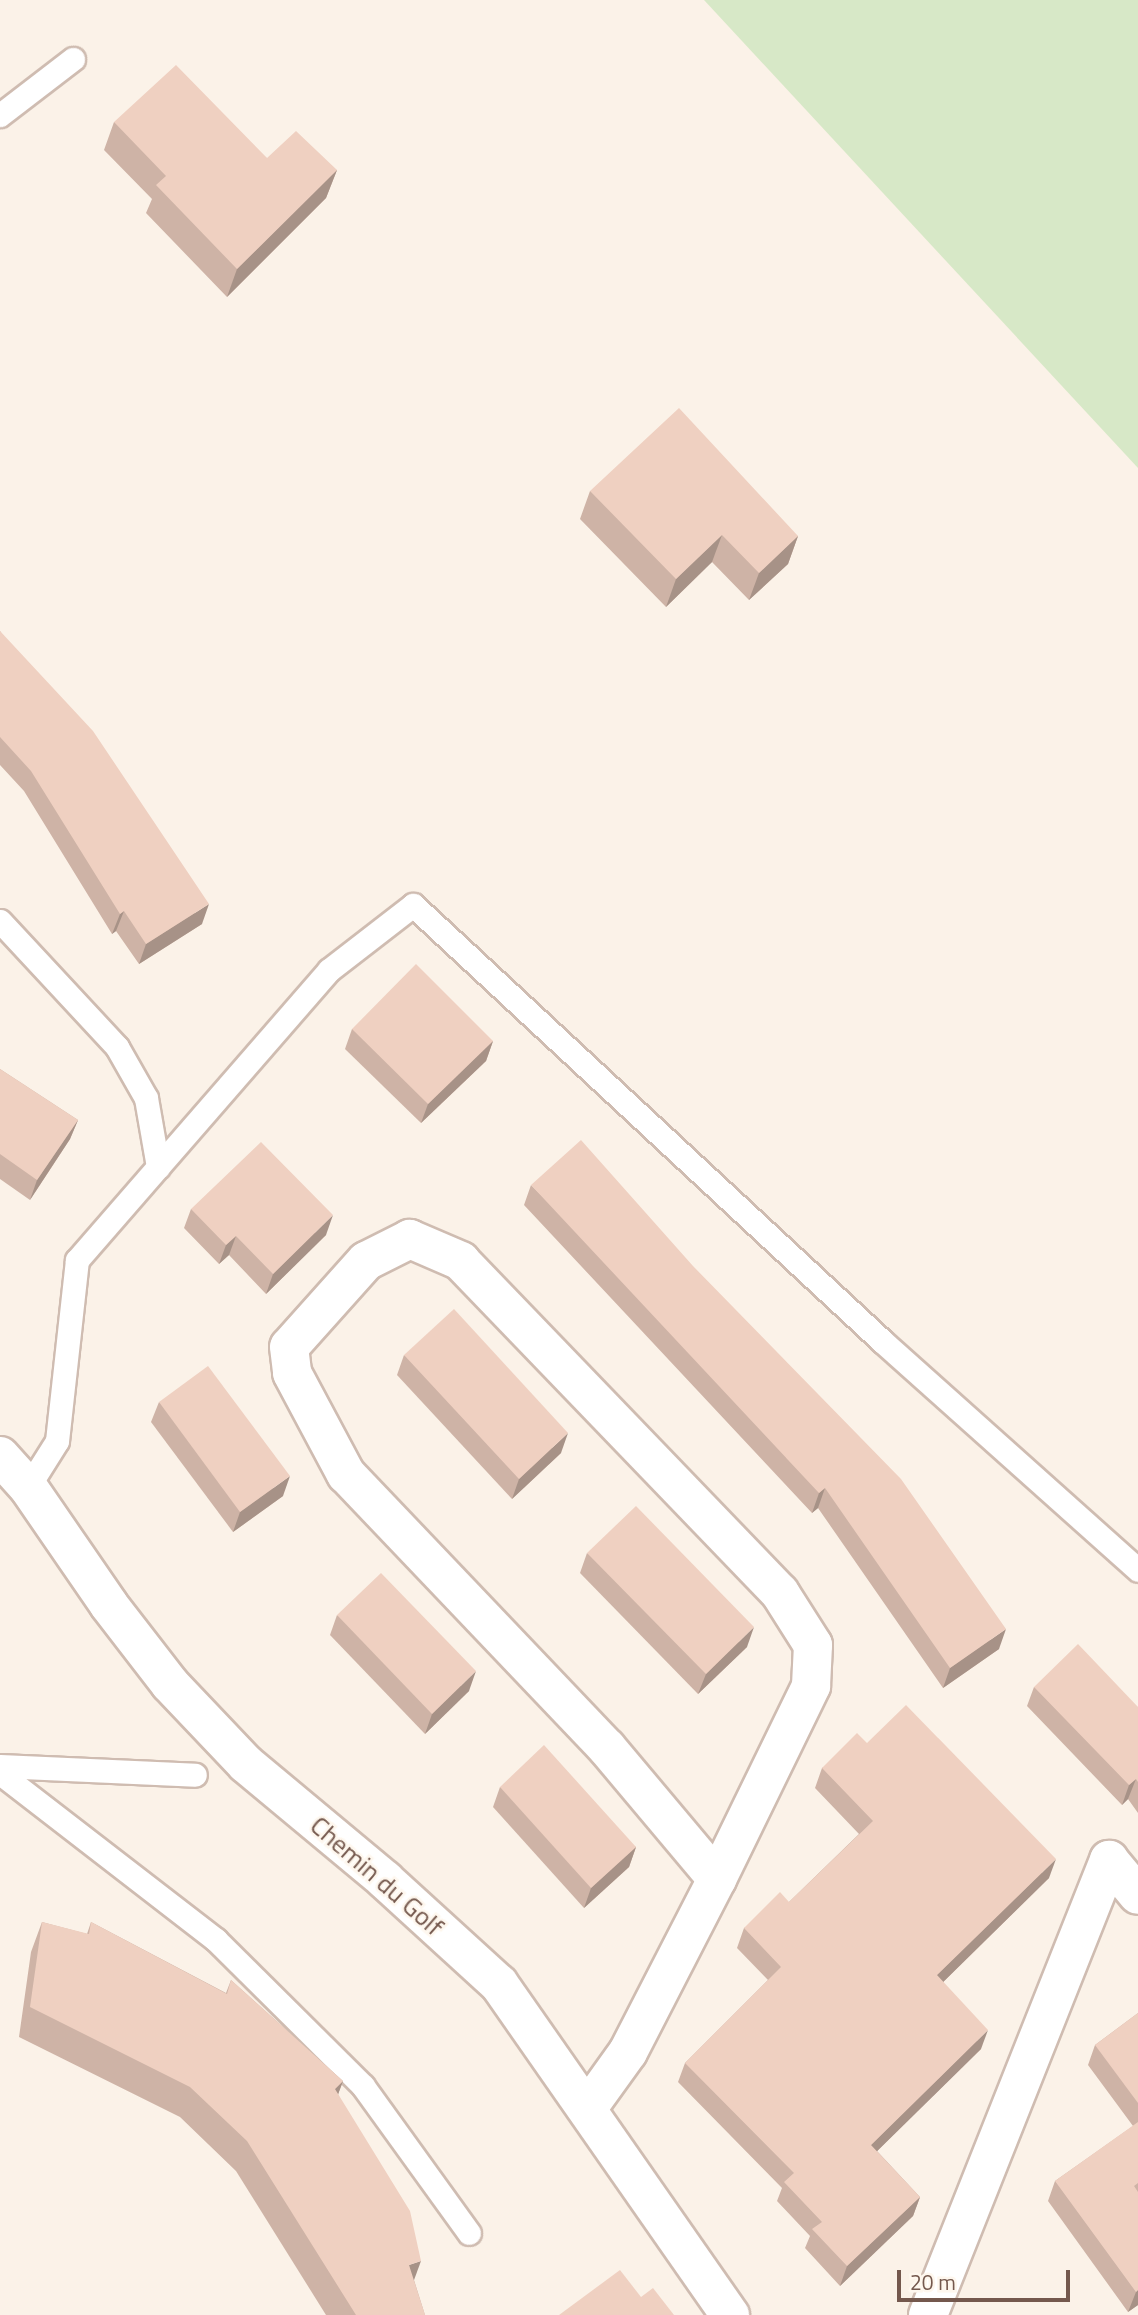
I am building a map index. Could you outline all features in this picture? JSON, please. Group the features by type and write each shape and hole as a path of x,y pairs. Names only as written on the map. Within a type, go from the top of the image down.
{"street":[{"path":"587,2109 628,2052 717,1879 811,1686 813,1645 780,1593 461,1261 410,1239 366,1261 289,1346 292,1373 346,1474 607,1748 717,1879"},
{"name":"Chemin du Golf","path":"0,1456 28,1487 109,1605 170,1684 246,1764 385,1880 499,1984 730,2315"},
{"path":"928,2315 1109,1860 1138,1895"}],"lane":[{"path":"0,115 73,59"},
{"path":"28,1487 57,1441 77,1261 329,970 413,905 882,1341 1138,1570"},
{"path":"0,921 117,1047 146,1098 158,1167"},
{"path":"0,1766 195,1775"},
{"path":"0,1773 216,1940 363,2086 469,2233"}],"green space":[{"path":"704,0 1138,0 1138,468"}],"building":[{"path":"176,65 267,158 296,131 337,170 237,269 156,185 166,176 114,122"},
{"path":"679,408 798,536 759,573 722,535 676,579 590,491"},
{"path":"0,631 93,731 209,904 146,944 124,911 120,914 31,771 0,737"},
{"path":"416,964 493,1041 428,1104 352,1029"},
{"path":"0,1069 78,1120 37,1180 0,1154"},
{"path":"581,1140 693,1266 901,1479 1006,1629 950,1668 825,1488 819,1493 531,1185"},
{"path":"261,1142 333,1215 273,1274 236,1236 226,1245 191,1209"},
{"path":"454,1309 568,1433 519,1479 404,1355"},
{"path":"208,1366 290,1476 240,1512 159,1402"},
{"path":"636,1506 754,1627 706,1674 587,1553"},
{"path":"381,1573 476,1671 432,1714 337,1615"},
{"path":"1078,1644 1138,1707 1138,1782 1136,1779 1129,1785 1034,1687"},
{"path":"906,1705 1056,1859 937,1975 988,2030 871,2145 920,2197 847,2266 812,2229 822,2222 784,2182 794,2173 685,2063 781,1967 744,1928 780,1892 789,1902 873,1821 822,1768 857,1733 867,1743"},
{"path":"544,1745 636,1847 591,1888 500,1787"},
{"path":"42,1922 89,1934 91,1922 227,1994 231,1980 343,2081 335,2089 410,2211 421,2261 409,2265 425,2315 356,2315 247,2141 190,2087 30,2007"},
{"path":"1138,2013 1138,2103 1095,2045"},
{"path":"1138,2122 1138,2183 1134,2186 1138,2192 1136,2292 1055,2181"},
{"path":"620,2270 641,2297 653,2288 674,2315 559,2315"}]}
